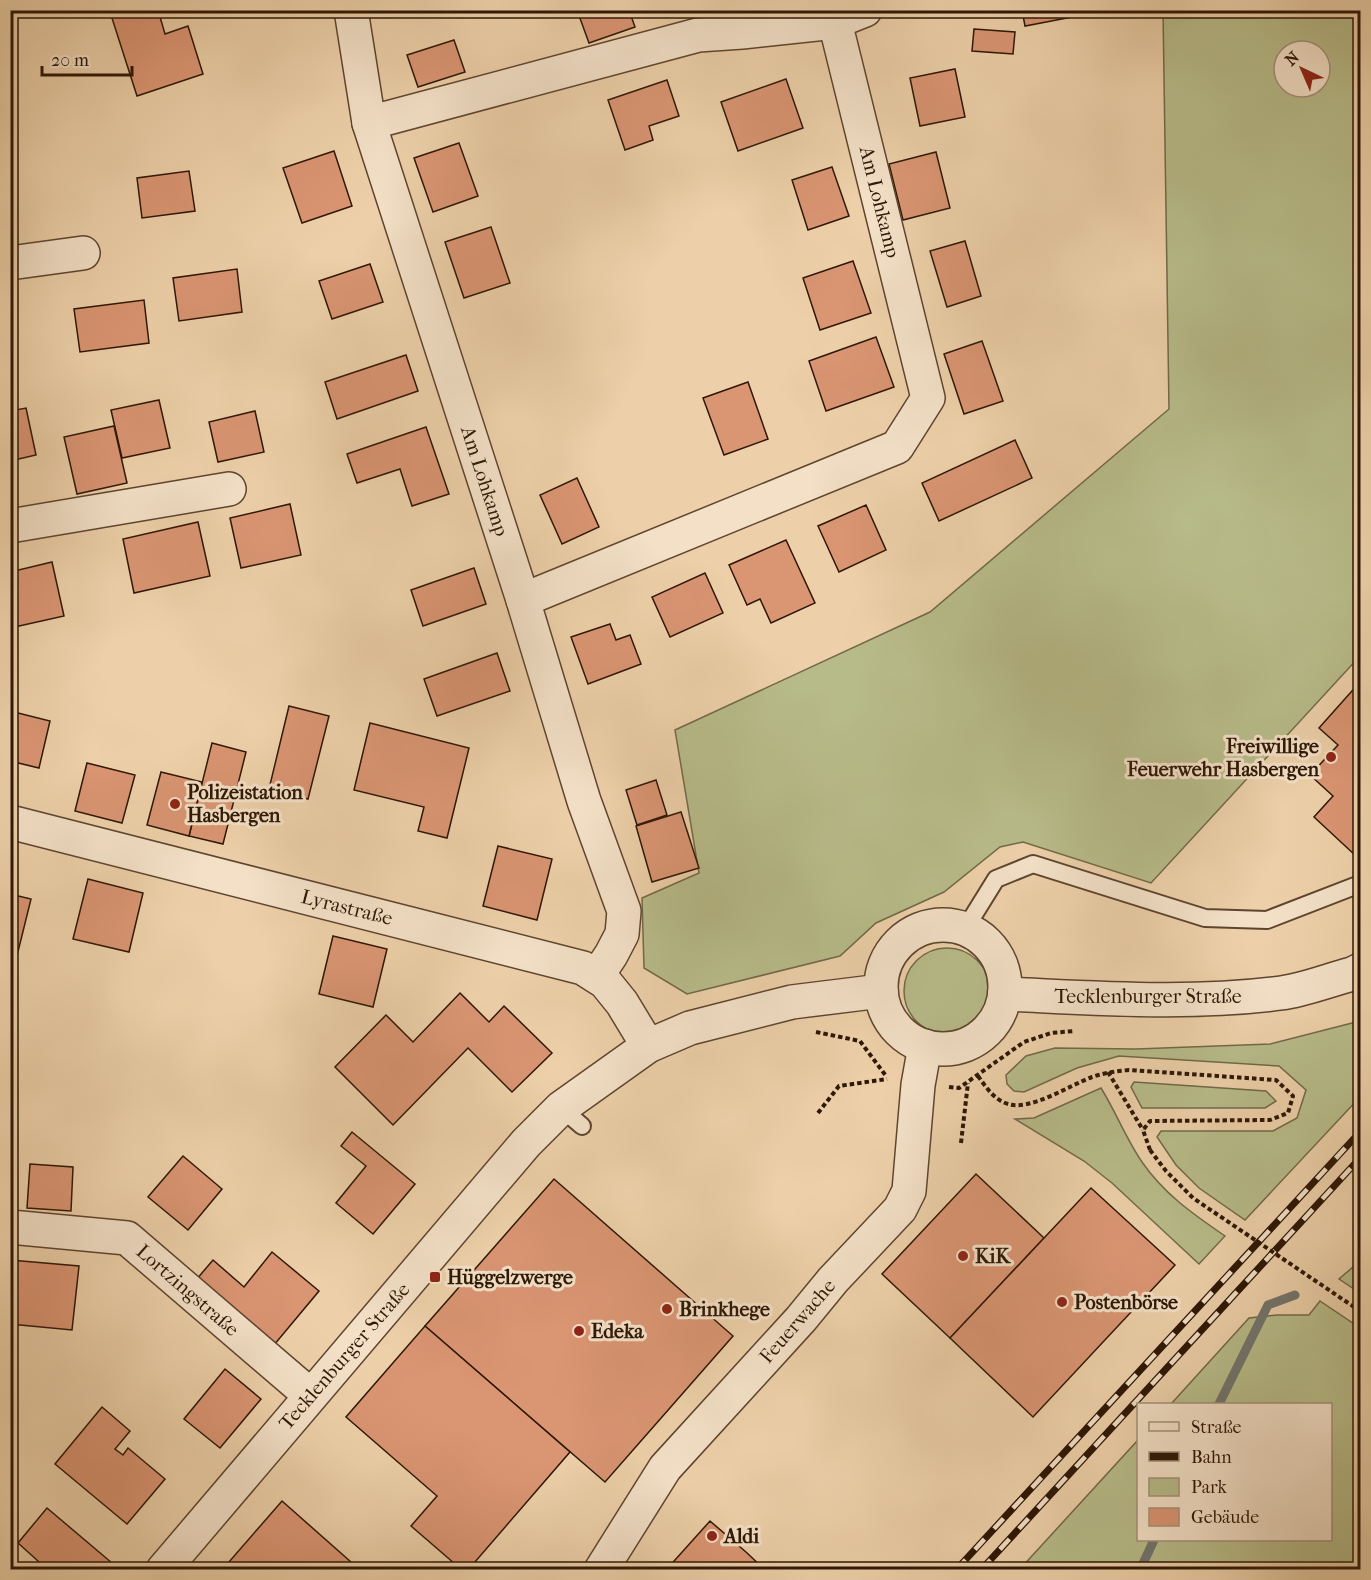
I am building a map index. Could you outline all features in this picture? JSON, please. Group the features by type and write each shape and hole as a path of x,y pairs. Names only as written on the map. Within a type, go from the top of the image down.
{"street":[{"name":"Am Lohkamp","path":"355,11 369,123 523,600 584,801 624,911 622,934 597,976"},
{"name":"Am Lohkamp","path":"369,123 698,35 742,32 850,16 928,398 897,447 523,600"},
{"path":"10,263 83,254"},
{"path":"10,526 229,489"},
{"name":"Lyrastraße","path":"10,822 566,962 583,968 605,982 622,1003 648,1046"},
{"path":"945,925 966,929 983,939 996,955 1004,974 1005,994 999,1014 988,1030 971,1042 951,1048 931,1048 912,1041 896,1028 885,1011 881,991 883,970 892,952 906,937 925,928 945,925"},
{"name":"Tecklenburger Straße","path":"1005,994 1207,999 1283,993 1360,970"},
{"name":"Tecklenburger Straße","path":"163,1569 526,1143 572,1117 648,1046 690,1028 792,1002 881,991"},
{"name":"Feuerwache","path":"601,1569 665,1468 801,1319 833,1280 900,1209 909,1191 903,1082 925,1046"},
{"name":"Lortzingstraße","path":"10,1227 128,1238 310,1395"}],"lane":[{"path":"966,929 996,879 1033,864 1205,918 1268,920 1360,884"}],"path":[{"path":"813,1032 860,1041 903,1082"},
{"path":"818,1113 839,1086 903,1082 959,1088 978,1076 993,1096 1009,1105 1027,1105 1108,1072 1129,1070 1276,1080 1293,1096 1288,1113 1270,1120 1150,1121 1143,1130"},
{"path":"1108,1072 1143,1130 1150,1150 1166,1171 1193,1198 1360,1311"},
{"path":"961,1143 968,1082"}],"green space":[{"path":"1163,11 1360,11 1360,656 1151,883 1023,842 1000,847 944,892 876,923 840,956 687,994 644,968 642,898 699,873 675,730 930,612 1169,409"},
{"path":"939,948 955,948 978,960 987,974 990,991 987,1008 978,1022 955,1034 939,1034 923,1027 911,1015 904,999 904,983 911,967 923,955"},
{"path":"1360,1021 1360,1097 1245,1220 1199,1188 1176,1165 1157,1137 1161,1131 1273,1131 1297,1118 1306,1090 1279,1066 1119,1056 1077,1068 1024,1092 1014,1091 1007,1084 1006,1075 1026,1056 1055,1048 1136,1049 1270,1044"},
{"path":"1134,1082 1266,1091 1276,1101 1265,1108 1142,1108 1131,1087"},
{"path":"1101,1088 1142,1162 1160,1184 1180,1203 1225,1236 1199,1264 1112,1183 1084,1161 1015,1119 1034,1118"},
{"path":"1360,1261 1360,1293 1339,1279"},
{"path":"1320,1301 1360,1328 1360,1569 1020,1569 1137,1441 1137,1541 1332,1541 1332,1403 1172,1403 1249,1318 1309,1315"}],"building":[{"path":"126,10 158,10 165,34 188,26 203,74 137,96 111,15"},
{"path":"577,10 629,10 635,27 589,43"},
{"path":"1022,10 1082,10 1083,15 1025,26"},
{"path":"974,29 1015,32 1013,54 972,51"},
{"path":"454,40 465,72 418,87 407,55"},
{"path":"955,69 965,117 920,126 910,78"},
{"path":"786,79 803,128 738,151 721,102"},
{"path":"667,80 679,116 649,126 653,140 625,150 608,100"},
{"path":"459,143 478,196 433,212 414,158"},
{"path":"334,151 352,206 302,223 283,168"},
{"path":"936,152 950,208 903,220 889,164"},
{"path":"832,167 849,216 808,230 792,180"},
{"path":"189,171 195,211 142,218 137,178"},
{"path":"491,227 510,283 464,298 445,242"},
{"path":"965,241 981,296 947,307 930,251"},
{"path":"853,261 871,313 820,330 803,278"},
{"path":"370,264 383,302 332,319 319,281"},
{"path":"237,269 242,312 179,321 173,278"},
{"path":"144,300 149,343 80,352 74,309"},
{"path":"876,337 894,387 826,411 809,361"},
{"path":"982,341 1003,401 964,414 944,354"},
{"path":"406,355 418,391 337,419 325,382"},
{"path":"748,382 768,439 724,455 703,398"},
{"path":"159,400 170,448 122,458 111,410"},
{"path":"26,408 36,455 10,461 10,411"},
{"path":"255,411 264,452 218,462 209,422"},
{"path":"114,426 127,483 77,494 64,437"},
{"path":"426,427 449,494 412,506 400,469 357,483 347,454"},
{"path":"1015,440 1032,478 939,521 922,483"},
{"path":"577,478 599,527 562,544 540,495"},
{"path":"290,504 301,555 241,568 230,518"},
{"path":"866,505 886,550 839,572 818,526"},
{"path":"198,522 210,576 134,593 123,539"},
{"path":"786,540 815,603 771,623 760,599 747,605 729,565"},
{"path":"52,562 64,616 10,628 10,572"},
{"path":"474,568 486,604 423,626 411,590"},
{"path":"705,573 723,613 670,637 652,597"},
{"path":"610,624 616,640 630,635 641,664 588,684 571,637"},
{"path":"497,653 510,691 437,716 424,679"},
{"path":"1360,682 1360,853 1357,857 1314,817 1333,796 1310,775 1338,745 1319,728"},
{"path":"289,706 329,716 308,799 269,789"},
{"path":"10,711 50,721 39,768 10,761"},
{"path":"370,723 469,748 447,838 418,831 424,807 354,790"},
{"path":"212,743 246,752 223,844 189,836"},
{"path":"87,763 135,775 122,823 75,811"},
{"name":"Polizeistation Hasbergen","path":"161,772 202,782 189,836 147,825"},
{"path":"656,780 667,815 637,825 626,790"},
{"path":"681,812 699,868 652,882 636,826"},
{"path":"498,846 552,859 537,920 483,906"},
{"path":"88,879 143,893 129,952 73,939"},
{"path":"10,894 31,899 11,980 10,980"},
{"path":"333,936 387,949 373,1007 319,994"},
{"path":"460,993 489,1022 504,1006 552,1053 512,1092 468,1048 393,1125 335,1067 386,1015 413,1042"},
{"path":"352,1132 415,1184 373,1234 336,1203 366,1166 341,1146"},
{"path":"183,1156 222,1189 188,1230 148,1197"},
{"path":"30,1164 73,1167 71,1211 27,1208"},
{"name":"KiK","path":"976,1174 1044,1238 950,1338 882,1274"},
{"name":"Edeka","path":"554,1179 733,1336 605,1482 425,1326"},
{"name":"Postenbörse","path":"1091,1188 1175,1265 1033,1417 950,1338"},
{"path":"272,1252 319,1291 274,1345 196,1280 213,1260 244,1287"},
{"path":"10,1260 79,1266 72,1330 10,1324"},
{"path":"425,1326 570,1452 468,1570 462,1570 411,1526 437,1496 346,1417"},
{"path":"225,1369 261,1399 220,1448 184,1419"},
{"path":"102,1407 130,1431 115,1449 123,1455 128,1448 165,1479 127,1524 55,1464"},
{"path":"282,1501 360,1570 222,1570"},
{"path":"47,1508 112,1563 106,1570 48,1570 18,1543"},
{"name":"Aldi","path":"710,1521 746,1552 765,1570 666,1570"}],"waterway":[{"path":"1219,1403 1268,1305 1295,1295"},
{"path":"1140,1570 1154,1541"}],"railway":[{"path":"956,1570 1360,1132"},
{"path":"981,1570 1360,1158"}],"place":[{"name":"Freiwillige Feuerwehr Hasbergen","path":"1331,757"},
{"name":"Polizeistation Hasbergen","path":"175,804"},
{"name":"KiK","path":"963,1256"},
{"name":"Hüggelzwerge","path":"435,1277"},
{"name":"Postenbörse","path":"1062,1302"},
{"name":"Brinkhege","path":"667,1309"},
{"name":"Edeka","path":"579,1331"},
{"name":"Aldi","path":"712,1536"}]}
